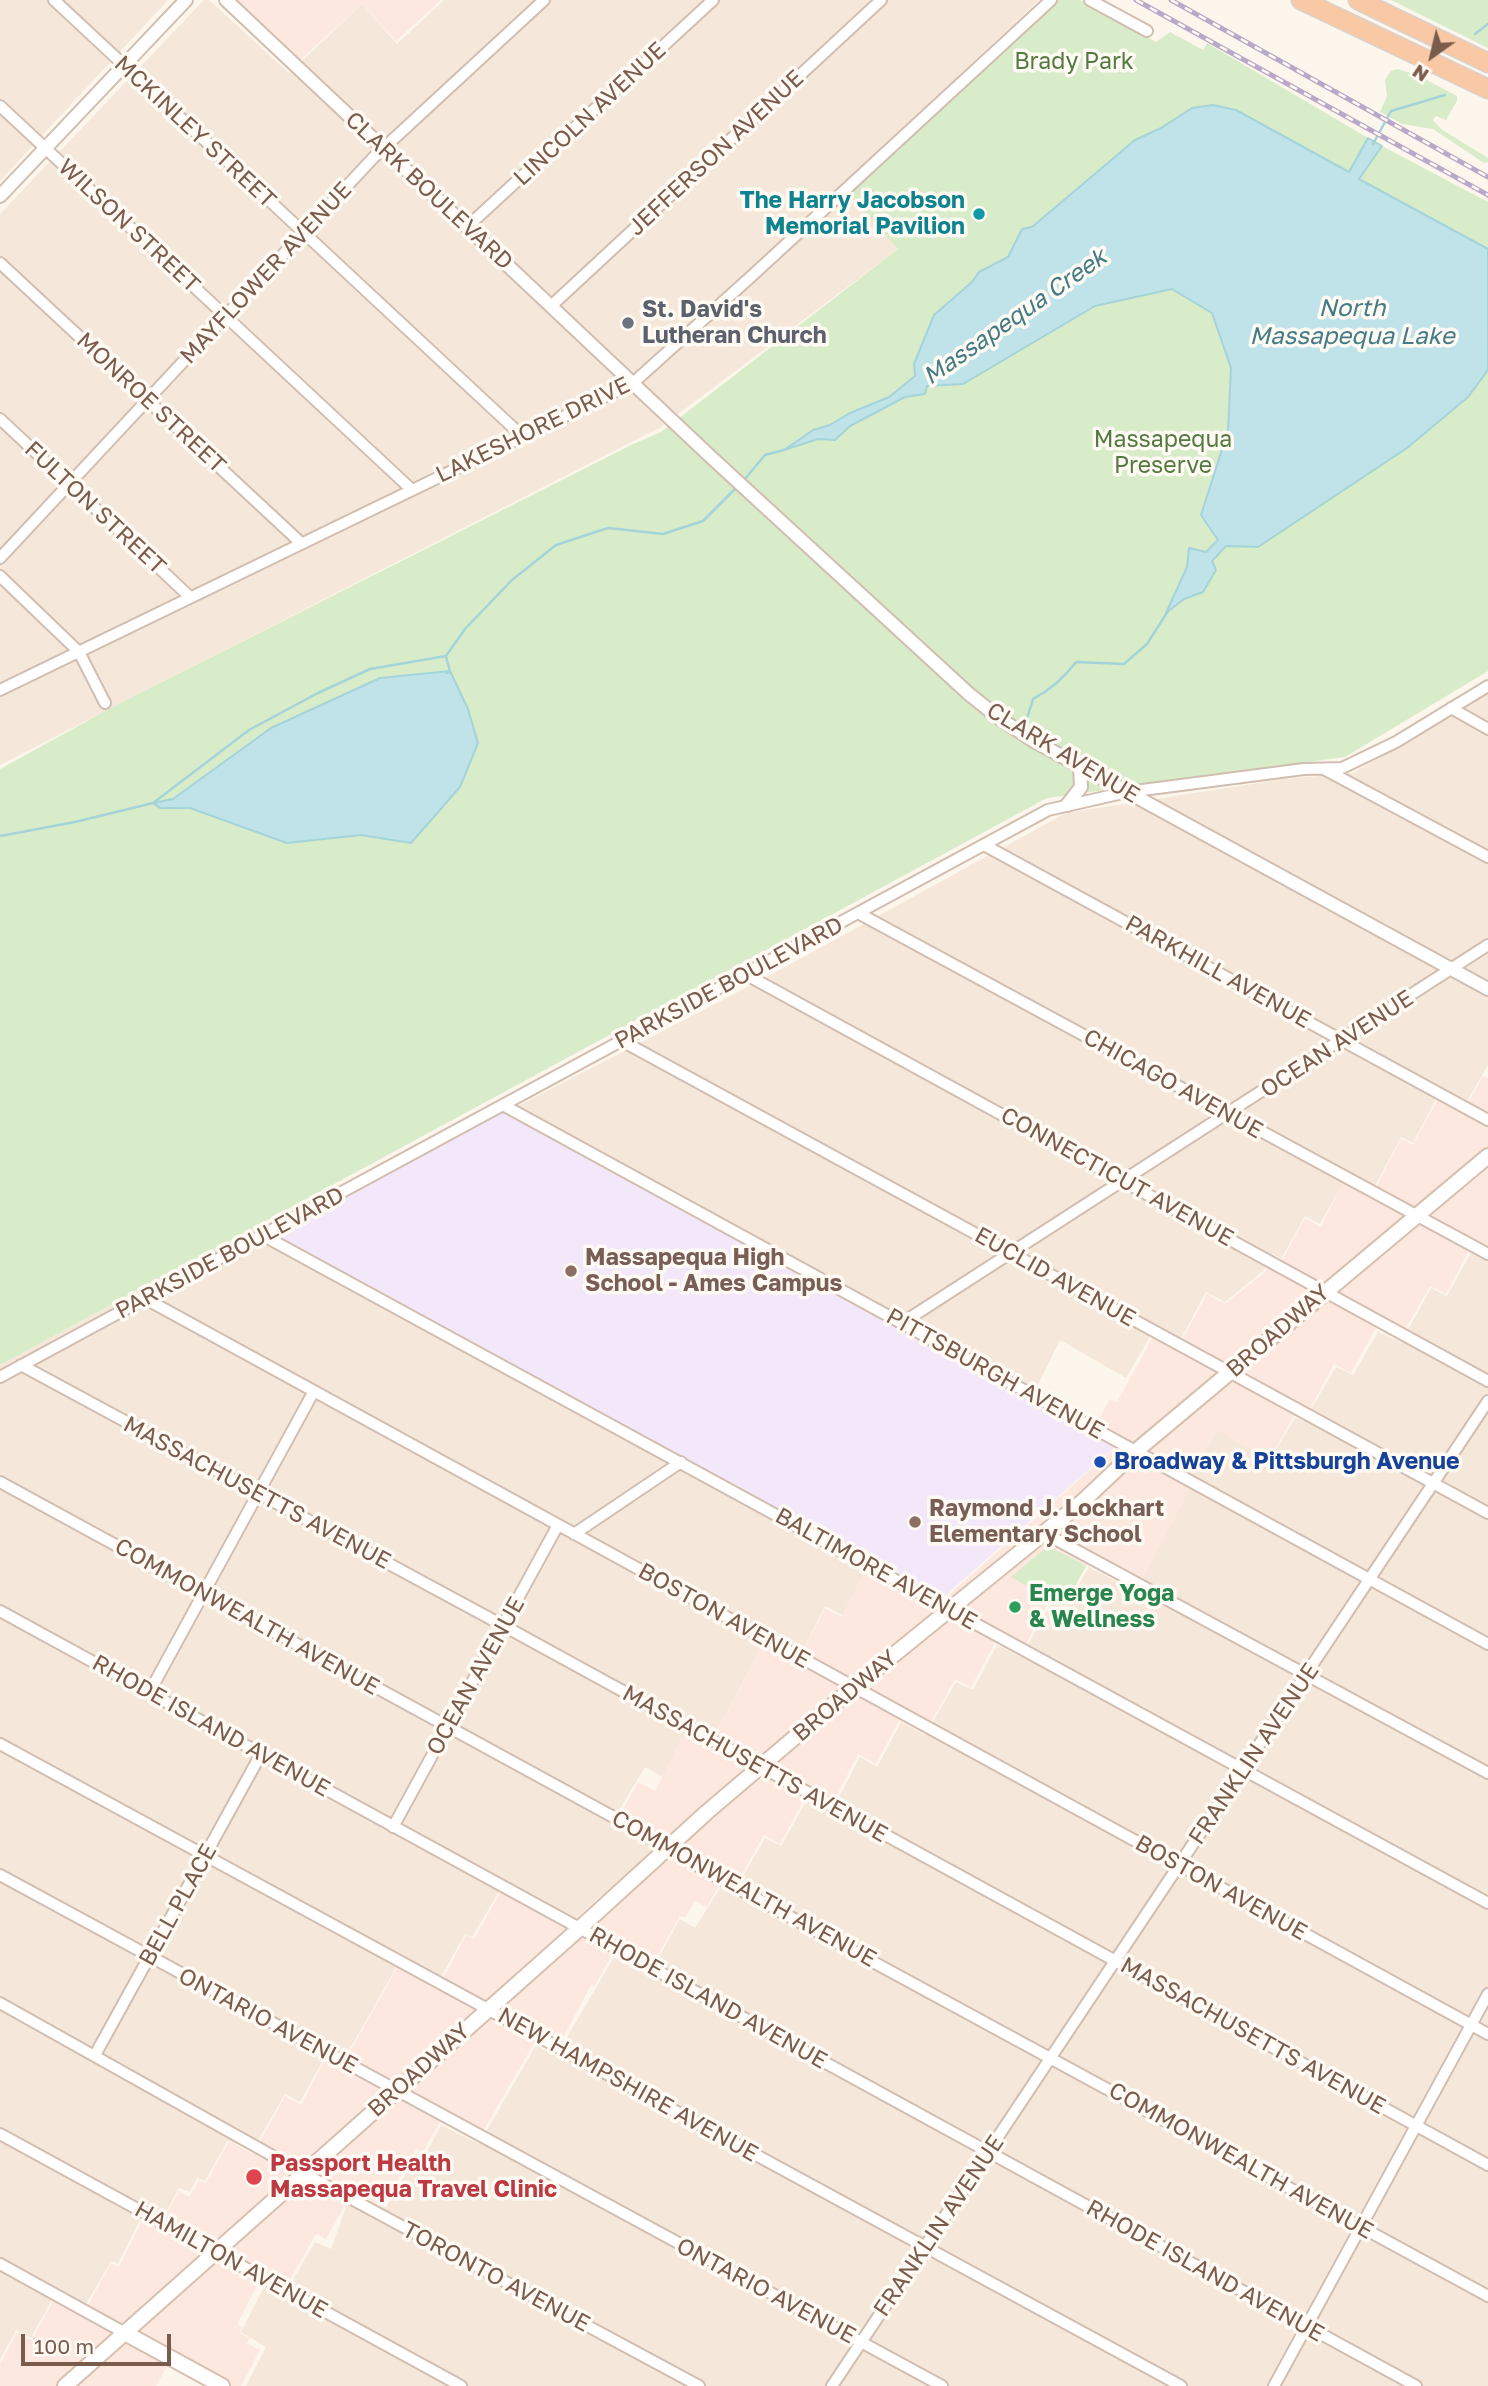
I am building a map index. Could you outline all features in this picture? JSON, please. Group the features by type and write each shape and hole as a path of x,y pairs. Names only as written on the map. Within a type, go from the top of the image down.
{"highway":[{"path":"1301,0 1488,89"},
{"path":"1358,0 1488,63"}],"main road":[{"name":"BROADWAY","path":"65,2386 759,1767 854,1686 1082,1502 1136,1451 1488,1156"},
{"path":"125,2333 222,2386"}],"street":[{"name":"MCKINLEY STREET","path":"54,0 521,435"},
{"path":"0,196 186,0"},
{"name":"CLARK BOULEVARD","path":"226,0 633,383"},
{"name":"MAYFLOWER AVENUE","path":"0,558 303,232 384,149 544,0"},
{"name":"LINCOLN AVENUE","path":"467,227 713,0"},
{"name":"JEFFERSON AVENUE","path":"551,306 881,0"},
{"name":"LAKESHORE DRIVE","path":"0,690 633,383 1051,0"},
{"path":"1090,0 1147,31"},
{"name":"WILSON STREET","path":"0,106 411,489"},
{"name":"MONROE STREET","path":"0,262 301,543"},
{"name":"CLARK AVENUE","path":"633,383 969,694 999,718 1034,741 1488,989"},
{"name":"FULTON STREET","path":"0,419 190,597"},
{"path":"0,576 79,652 105,704"},
{"name":"PARKSIDE BOULEVARD","path":"0,1377 1048,810 1127,792 1321,767 1342,768 1357,762 1488,686"},
{"path":"1451,708 1488,729"},
{"path":"1067,805 1081,787 1080,766"},
{"path":"1321,767 1488,857"},
{"name":"PARKHILL AVENUE","path":"984,845 1488,1120"},
{"name":"CHICAGO AVENUE","path":"858,913 1488,1254"},
{"name":"OCEAN AVENUE","path":"902,1323 1488,945"},
{"name":"CONNECTICUT AVENUE","path":"745,974 1488,1381"},
{"name":"EUCLID AVENUE","path":"622,1041 1488,1513"},
{"name":"PITTSBURGH AVENUE","path":"503,1105 1488,1644"},
{"name":"BALTIMORE AVENUE","path":"264,1236 1488,1903"},
{"name":"BOSTON AVENUE","path":"145,1298 1488,2034"},
{"name":"MASSACHUSETTS AVENUE","path":"21,1365 504,1626 1488,2165"},
{"path":"149,1693 314,1391"},
{"name":"FRANKLIN AVENUE","path":"832,2386 1488,1401"},
{"path":"574,1534 681,1462"},
{"name":"COMMONWEALTH AVENUE","path":"0,1482 1488,2296"},
{"name":"OCEAN AVENUE","path":"393,1827 558,1525"},
{"path":"1044,1533 1488,1773"},
{"name":"RHODE ISLAND AVENUE","path":"0,1611 1416,2386"},
{"name":"NEW HAMPSHIRE AVENUE","path":"0,1744 1181,2386"},
{"name":"BELL PLACE","path":"95,2055 261,1754"},
{"name":"ONTARIO AVENUE","path":"0,1875 942,2386"},
{"path":"1274,2386 1488,1994"},
{"name":"TORONTO AVENUE","path":"0,2003 305,2174 699,2386"},
{"name":"HAMILTON AVENUE","path":"0,2134 461,2386"},
{"path":"0,2264 125,2333"}],"shaded area":[{"path":"0,0 168,0 0,181"},
{"path":"204,0 209,0 289,73 362,4 397,44 444,0 1039,0 843,185 898,249 661,427 0,765 0,214"},
{"path":"236,0 441,0 396,41 362,4 299,61"},
{"path":"1488,694 1488,1065 1462,1110 1437,1097 1413,1143 1401,1137 1373,1190 1347,1176 1320,1224 1305,1216 1281,1259 1273,1254 1263,1271 1225,1302 1206,1292 1177,1346 1152,1333 1126,1378 1060,1340 1036,1389 518,1106 767,977 1066,813 1284,779 1353,773"},
{"path":"1483,1076 1488,1078 1488,1254 1471,1246 1446,1294 1430,1286 1405,1330 1381,1319 1351,1373 1334,1364 1305,1418 1295,1413 1270,1460 1216,1430 1187,1482 1192,1485 1138,1587 1089,1561 1064,1606 1050,1599 1021,1654 996,1641 971,1687 955,1679 926,1731 901,1717 876,1764 858,1754 830,1809 806,1796 780,1844 764,1835 735,1887 722,1879 707,1907 695,1901 685,1918 680,1916 649,1971 613,1953 594,1987 591,1985 556,2051 536,2040 482,2133 441,2120 423,2152 416,2149 381,2209 351,2194 326,2239 316,2234 282,2294 259,2282 237,2325 242,2327 239,2333 250,2338 247,2343 260,2350 241,2386 207,2386 168,2364 156,2386 0,2386 0,2364 17,2332 32,2340 53,2301 82,2316 111,2263 119,2267 144,2217 160,2226 179,2191 189,2197 199,2180 206,2183 229,2141 253,2154 285,2096 301,2105 327,2056 343,2064 398,1966 438,1988 466,1935 474,1939 501,1891 567,1927 656,1847 616,1823 622,1811 638,1782 655,1791 686,1730 711,1743 765,1640 799,1660 825,1608 841,1617 867,1568 942,1601 1118,1445 1093,1430 1110,1399 1117,1402 1154,1335 1178,1347 1207,1294 1225,1304 1265,1272 1272,1257 1281,1262 1305,1218 1321,1227 1345,1178 1373,1193 1401,1139 1413,1145 1438,1099 1463,1112"},
{"path":"503,1108 865,1306 1115,1447 942,1598 278,1236"},
{"path":"260,1224 867,1568 844,1616 825,1606 801,1655 767,1636 709,1746 667,1779 645,1767 612,1822 657,1846 566,1927 500,1890 472,1937 465,1934 436,1986 398,1964 342,2063 326,2055 300,2102 285,2094 252,2151 228,2140 205,2181 197,2178 190,2192 179,2188 160,2224 142,2216 118,2264 111,2261 81,2313 53,2298 31,2338 16,2330 0,2360 0,1365"},
{"path":"1471,1253 1488,1262 1488,2386 246,2386 266,2347 241,2332 264,2287 283,2297 315,2242 331,2249 347,2204 386,2207 413,2162 420,2165 441,2125 479,2144 536,2045 556,2056 614,1957 649,1975 680,1919 695,1928 722,1885 735,1890 765,1838 781,1846 807,1800 831,1812 860,1757 877,1767 901,1722 925,1735 956,1682 973,1690 997,1645 1021,1657 1052,1602 1065,1608 1089,1567 1131,1589 1217,1428 1270,1460 1295,1418 1304,1421 1336,1367 1353,1375 1378,1332 1401,1342 1431,1288 1447,1296"}],"green space":[{"name":"Massapequa Preserve","path":"1056,0 1080,0 1156,42 1170,32 1203,50 1207,43 1381,148 1382,146 1488,202 1488,671 1345,757 1047,798 0,1365 0,769 109,709 661,432 898,249 847,192"},
{"path":"1391,0 1488,0 1488,48"},
{"path":"1398,69 1419,76 1457,96 1446,120 1436,116 1433,120 1441,129 1488,158 1488,162 1484,163 1433,129 1402,124 1380,112 1387,96 1385,80 1391,71"},
{"path":"1048,1546 1086,1566 1064,1606 1011,1577"}],"water":[{"name":"North Massapequa Lake","path":"1213,105 1236,110 1349,172 1368,138 1382,146 1359,179 1488,249 1488,370 1468,397 1407,448 1258,547 1226,546 1212,561 1216,570 1203,592 1184,599 1166,613 1187,567 1189,548 1206,552 1218,540 1201,515 1228,431 1231,368 1212,313 1172,289 1095,306 963,384 927,386 925,394 905,397 850,426 835,440 818,439 784,450 813,430 830,425 850,413 889,397 915,376 914,364 934,315 972,282 979,272 1008,257 1022,229 1032,227 1135,140 1161,128 1192,108"},
{"path":"450,671 468,709 478,743 460,787 411,843 361,835 287,843 190,808 160,808 153,803 173,799 271,728 380,678"}],"waterway":[{"name":"Massapequa Creek","path":"1475,34 1488,24"},
{"name":"Massapequa Creek","path":"1373,144 1391,111 1445,95"},
{"name":"Massapequa Creek","path":"744,480 765,455 784,450"},
{"name":"Massapequa Creek","path":"0,836 75,822 153,803 249,730 318,693 370,669 446,656 465,629 512,580 556,545 608,528 663,534 703,521 737,487"},
{"path":"1025,725 1033,699 1057,683 1076,662 1124,664 1147,644 1168,611"},
{"path":"446,657 450,671 447,673"}],"railway":[{"path":"1136,0 1488,195"},
{"path":"1171,0 1488,177"}],"place":[{"name":"The Harry Jacobson Memorial Pavilion","path":"979,214"},
{"name":"St. David's Lutheran Church","path":"628,323"},
{"name":"Massapequa High School - Ames Campus","path":"571,1271"},
{"name":"Broadway & Pittsburgh Avenue","path":"1100,1462"},
{"name":"Raymond J. Lockhart Elementary School","path":"915,1522"},
{"name":"Emerge Yoga & Wellness","path":"1015,1607"},
{"name":"Passport Health Massapequa Travel Clinic","path":"254,2177"}],"park label":[{"name":"Brady Park","path":"1074,62"}]}
